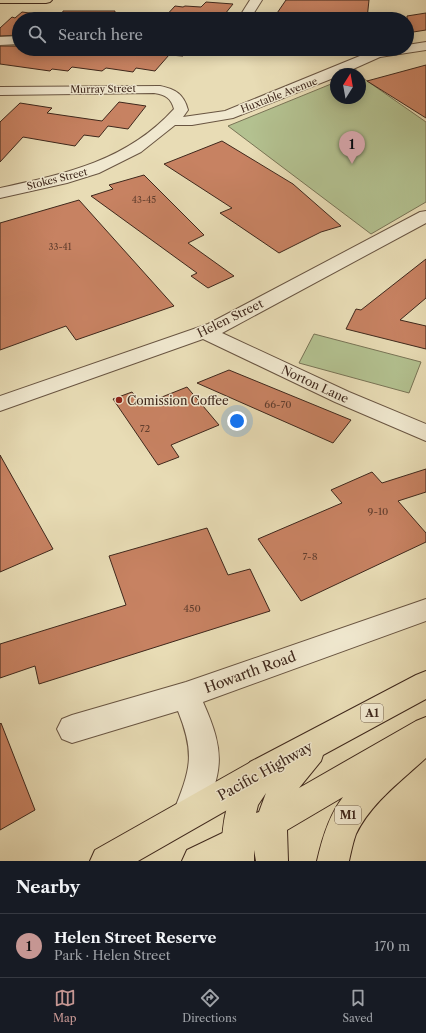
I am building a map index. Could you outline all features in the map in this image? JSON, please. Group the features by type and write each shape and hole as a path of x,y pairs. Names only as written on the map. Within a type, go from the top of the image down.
{"main road":[{"path":"0,0 46,0"},
{"name":"Pacific Highway","path":"106,861 261,773 426,684"},
{"path":"198,861 238,851 272,822 426,731"},
{"name":"M1","path":"333,861 340,830 352,809 364,793 426,738"},
{"name":"A1","path":"272,822 284,785 317,743"},
{"path":"238,851 238,821 242,804 250,788 261,773"},
{"path":"272,822 270,842 272,861"}],"street":[{"path":"248,12 256,0"},
{"path":"0,41 12,40"},
{"name":"Huxtable Avenue","path":"414,48 426,46"},
{"name":"Huxtable Avenue","path":"172,121 192,121 228,115 372,56"},
{"name":"Murray Street","path":"0,91 165,90 174,94 179,100 181,110 172,121"},
{"name":"Stokes Street","path":"0,193 82,174 130,153 172,121"},
{"name":"Helen Street","path":"0,404 216,328 426,216"},
{"name":"Norton Lane","path":"204,332 342,397 426,434"},
{"name":"Howarth Road","path":"72,729 186,695 426,610"},
{"path":"186,695 198,723 205,759 203,771 189,813"}],"green space":[{"path":"366,80 426,122 426,202 371,234 228,126 330,84 330,104 366,104"},
{"path":"314,334 421,362 409,393 299,363"}],"building":[{"path":"286,0 369,0 368,12 278,12"},
{"path":"206,2 233,4 227,12 169,12 175,6 201,7"},
{"path":"63,11 115,11 115,12"},
{"path":"426,13 426,30 414,32 414,15"},
{"path":"12,17 12,35 0,36 0,28"},
{"path":"0,46 12,46 12,56 168,56 155,71 136,68 133,72 106,68 102,71 72,67 68,71 52,69 50,71 0,64"},
{"path":"426,65 426,118 367,81"},
{"path":"119,102 146,106 128,129 108,126 99,137 84,135 75,146 23,137 0,162 0,122 20,103 52,108 47,113 102,121"},
{"path":"222,141 293,184 341,226 321,232 279,253 220,213 232,208 164,164"},
{"path":"144,175 204,235 188,243 234,276 208,288 191,276 197,273 91,196 113,189 109,185"},
{"path":"79,200 174,306 76,340 66,326 0,350 0,223"},
{"path":"426,259 426,298 400,320 426,326 426,349 346,329 356,309 361,310"},
{"path":"229,370 351,420 333,443 197,383"},
{"path":"187,387 219,425 171,445 179,457 158,465 113,399 132,392 142,405"},
{"path":"0,455 53,549 0,572"},
{"path":"426,469 426,492 398,501 426,533 426,542 301,601 258,539 342,503 331,490 372,472 382,483"},
{"path":"207,528 228,575 250,569 270,611 39,684 35,666 0,678 0,644 126,605 109,556"},
{"path":"1,723 35,810 0,830 0,724"}],"place":[{"name":"Helen Street Reserve","path":"352,164"},
{"name":"Comission Coffee","path":"119,400"}]}
